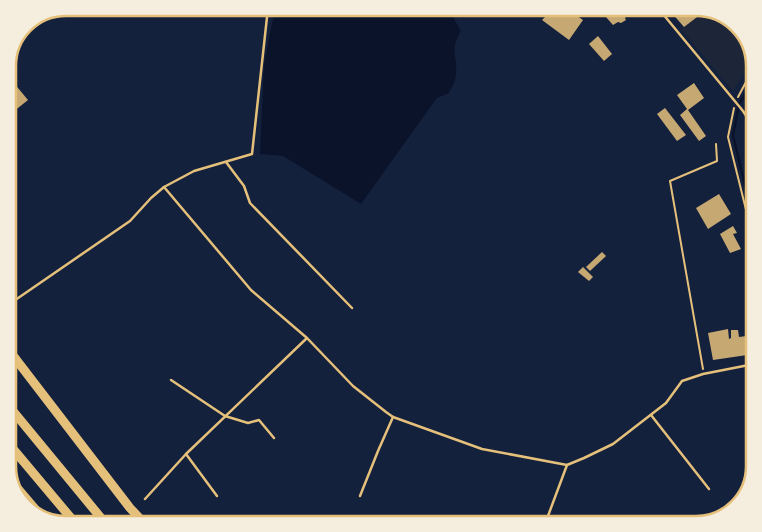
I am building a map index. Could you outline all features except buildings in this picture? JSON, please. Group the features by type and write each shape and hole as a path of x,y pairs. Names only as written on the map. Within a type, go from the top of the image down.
{"highway":[{"path":"16,359 138,516"},
{"path":"16,415 99,516"},
{"path":"16,453 69,516"}],"lane":[{"path":"16,299 130,222 164,187 194,171 252,154 267,16"},
{"path":"665,16 746,115"},
{"path":"226,162 244,186 250,203 352,308"},
{"path":"164,187 251,290 307,338 352,386 393,416 482,449 567,465 613,444 666,403 682,382 703,374 746,366"},
{"path":"145,499 186,454 307,338"},
{"path":"172,380 225,416 248,423 259,420 274,438"},
{"path":"651,414 708,489"},
{"path":"360,496 393,416"},
{"path":"186,454 217,496"},
{"path":"548,516 567,465"}],"path":[{"path":"746,82 736,101 728,137 746,210"},
{"path":"703,374 670,181 717,161 716,144"}],"shaded area":[{"path":"273,16 453,16 461,31 455,43 456,76 449,93 437,98 361,204 283,156 260,154 264,64"},
{"path":"698,16 718,21 731,31 742,47 746,66 746,71 733,91 681,29"}],"waterway":[{"path":"746,93 739,104 733,135 746,189"}]}
